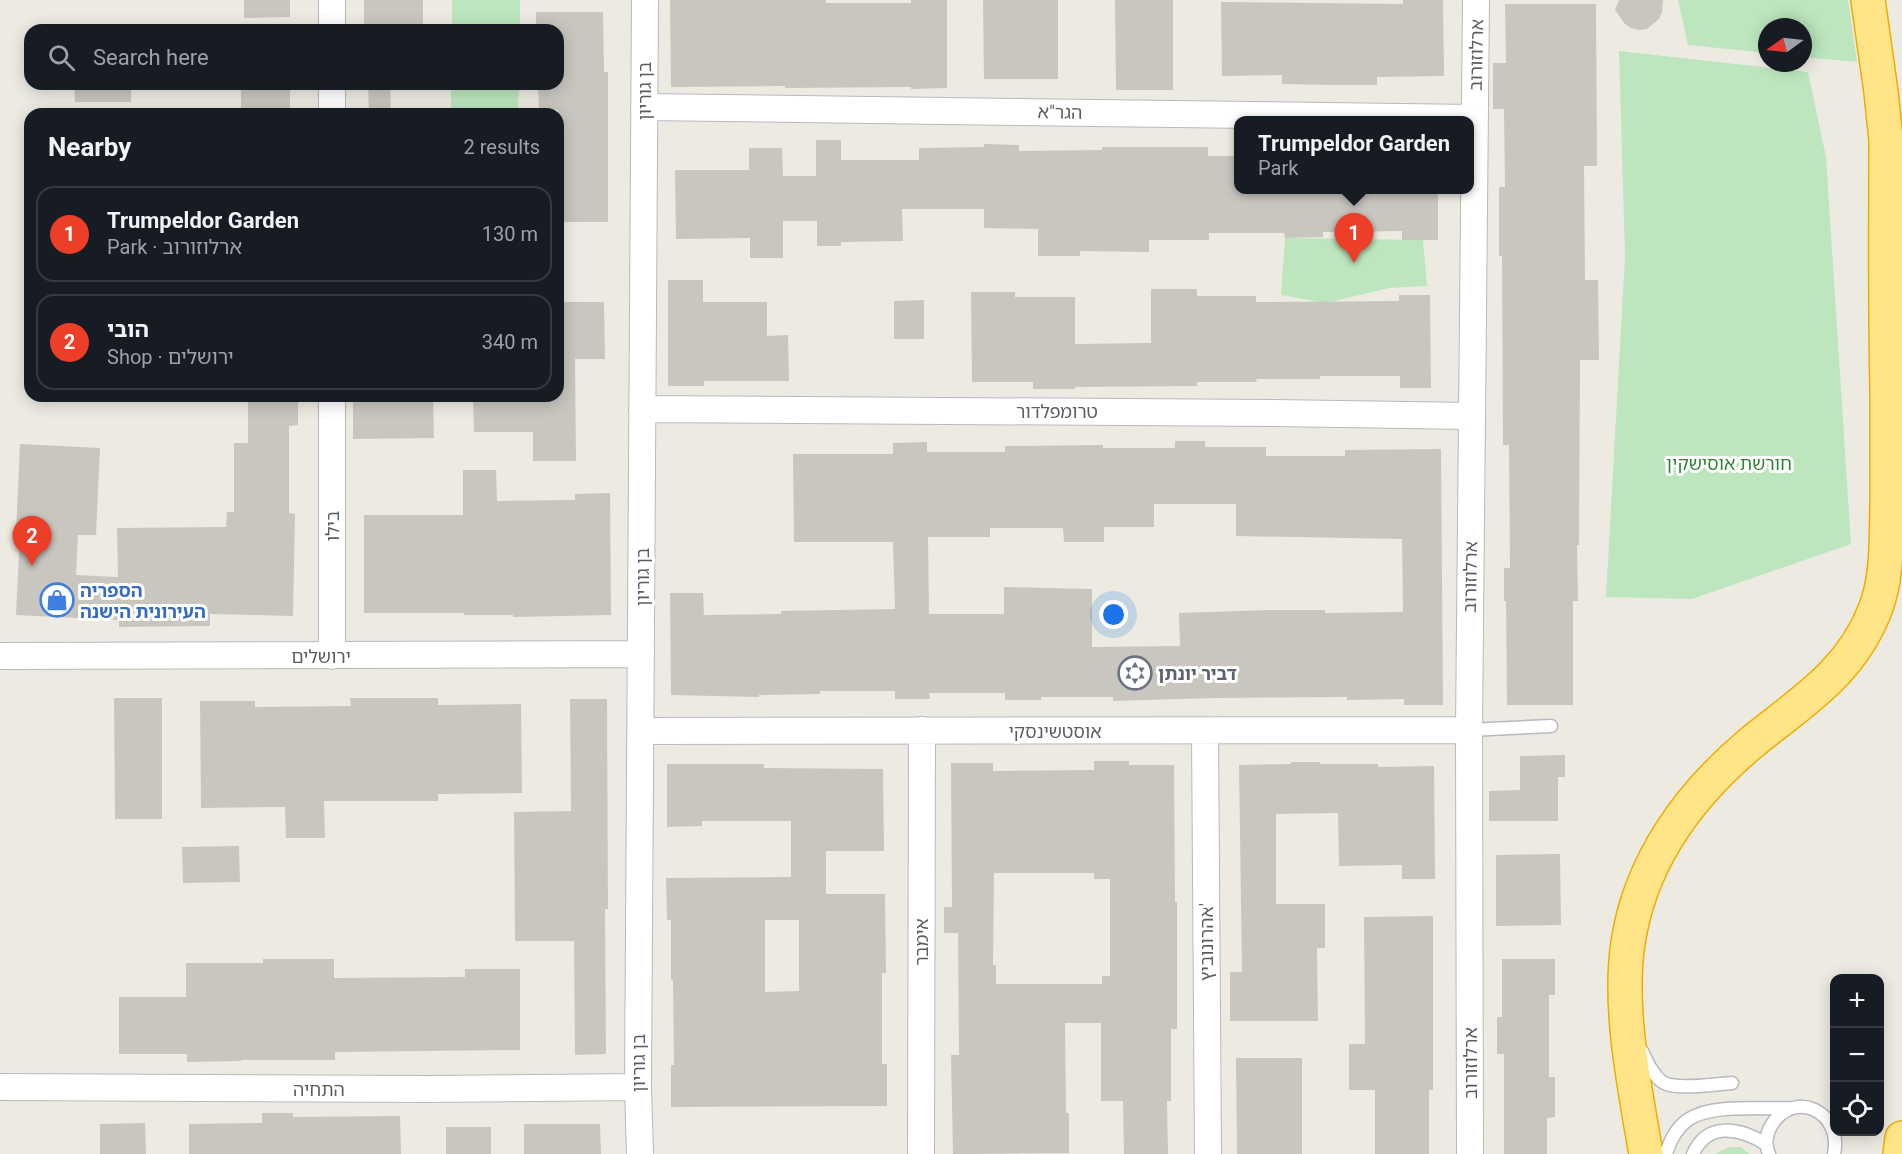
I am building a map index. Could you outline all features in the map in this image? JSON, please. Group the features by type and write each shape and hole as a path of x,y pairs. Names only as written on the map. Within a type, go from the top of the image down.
{"highway":[{"path":"1868,0 1886,136 1902,304"},
{"path":"1646,1154 1632,1072 1625,985 1627,945 1635,908 1649,870 1665,839 1688,806 1714,777 1826,684 1850,658 1864,636 1881,590 1885,566 1887,476 1886,136"},
{"path":"1900,1154 1902,1138"}],"street":[{"path":"332,0 332,24"},
{"name":"בן גוריון","path":"640,1154 638,1087 645,0"},
{"name":"ארלוזורוב","path":"1470,1154 1469,730 1476,0"},
{"path":"332,90 332,108"},
{"name":"הגר\"א","path":"644,107 1324,116"},
{"name":"בילו","path":"332,402 332,656"},
{"name":"טרומפלדור","path":"642,409 1472,416"},
{"name":"ירושלים","path":"0,656 642,654"},
{"name":"אימבר","path":"921,1154 922,730"},
{"name":"אוסטשינסקי","path":"641,731 1469,730"},
{"name":"אהרונוביץ'","path":"1205,731 1208,1154"},
{"name":"התחיה","path":"0,1087 427,1089 638,1087"}],"lane":[{"path":"1469,730 1551,726"},
{"path":"1627,1017 1646,1062 1655,1075 1665,1083 1676,1086 1732,1083"},
{"path":"1666,1154 1679,1128 1689,1119 1704,1113 1724,1110 1809,1107 1819,1112 1834,1128 1836,1142 1834,1154"},
{"path":"1768,1149 1768,1131 1775,1119 1785,1110 1793,1108"},
{"path":"1693,1154 1700,1143 1719,1131 1733,1130 1746,1133 1768,1149"}],"green space":[{"path":"452,0 520,0 520,24 452,24"},
{"path":"1678,0 1848,0 1857,62 1812,58 1812,18 1758,18 1758,52 1688,45"},
{"name":"חורשת אוסישקין","path":"1619,51 1758,66 1758,72 1808,72 1826,157 1851,544 1692,599 1606,597 1625,256"},
{"path":"451,90 519,90 518,108 451,108"},
{"path":"1285,238 1423,240 1427,286 1389,288 1326,303 1281,295"},
{"path":"1730,1147 1741,1147 1749,1154 1714,1154"}],"building":[{"path":"244,0 290,0 290,17 244,18"},
{"path":"364,0 423,0 423,24 364,24"},
{"path":"670,0 826,0 826,3 911,3 911,0 947,0 947,88 671,87"},
{"path":"983,0 1058,0 1058,79 984,79"},
{"path":"1115,0 1173,0 1173,90 1116,90"},
{"path":"1403,0 1443,0 1444,76 1377,77 1377,85 1334,85 1282,84 1282,75 1222,76 1221,2 1403,4"},
{"path":"1619,0 1663,0 1662,12 1659,19 1647,29 1631,28 1625,24 1615,10"},
{"path":"1505,4 1596,4 1597,166 1584,166 1585,280 1598,280 1599,360 1580,360 1578,601 1573,601 1573,705 1507,705 1504,568 1510,568 1509,445 1503,445 1502,256 1499,256 1499,187 1505,187 1504,109 1493,109 1493,63 1506,63"},
{"path":"536,12 603,12 604,72 608,72 608,222 564,222 564,108 539,108 538,90 564,90 564,24 536,24"},
{"path":"74,90 131,90 131,102 75,102"},
{"path":"241,90 290,90 290,108 241,108"},
{"path":"368,90 390,90 391,108 369,108"},
{"path":"816,140 841,140 841,160 919,160 919,148 984,147 984,144 1019,145 1019,151 1102,150 1102,147 1208,147 1208,156 1234,156 1234,194 1438,194 1438,240 1402,240 1402,231 1323,232 1323,237 1285,238 1284,233 1209,233 1209,240 1149,240 1149,252 1080,251 1080,256 1038,256 1038,229 984,228 984,209 902,209 903,241 841,242 841,246 817,246 817,221 783,221 783,258 750,258 750,238 676,239 675,170 749,170 749,148 782,148 783,176 816,176"},
{"path":"668,280 703,280 703,302 767,302 767,336 788,335 789,381 704,381 704,386 668,386"},
{"path":"1151,289 1197,289 1197,296 1256,296 1256,302 1399,301 1399,295 1430,295 1431,388 1400,388 1400,376 1320,376 1320,379 1197,382 1197,386 1075,387 1075,389 1033,389 1033,382 972,382 971,292 1015,292 1015,297 1075,297 1075,344 1151,343"},
{"path":"924,300 924,339 894,339 894,301"},
{"path":"564,302 604,302 605,359 575,359 576,461 533,461 533,432 474,432 473,402 564,402"},
{"path":"248,402 298,402 298,425 289,426 289,513 295,514 293,616 210,614 210,626 119,627 119,620 16,615 20,532 16,532 20,444 100,448 96,535 78,535 76,575 118,577 117,528 226,527 227,512 234,512 234,443 248,443"},
{"path":"353,402 433,402 434,438 353,439"},
{"path":"1175,441 1205,441 1205,447 1266,447 1266,456 1345,456 1345,450 1441,449 1443,705 1404,705 1404,699 1347,700 1347,697 1113,701 1113,697 1041,697 1041,700 1005,700 1005,693 929,693 930,699 895,699 895,691 820,691 820,694 759,695 759,697 671,695 670,593 703,593 704,615 895,609 893,542 794,542 793,454 893,454 893,443 927,442 927,452 1005,452 1005,446 1103,445 1103,448 1175,448","holes":["1154,504 1236,504 1236,536 1402,539 1403,612 1325,613 1325,610 1268,610 1179,613 1180,646 1092,647 1092,589 1004,587 1004,614 929,614 928,537 990,537 990,528 1063,528 1064,542 1104,542 1104,527 1154,527"]},
{"path":"463,470 496,470 497,501 575,500 575,494 610,493 611,615 513,617 513,615 464,615 464,613 364,613 364,515 463,515"},
{"path":"114,698 162,698 162,819 115,819"},
{"path":"350,698 438,698 438,705 521,704 522,793 438,794 438,801 324,801 325,838 286,838 285,807 201,808 200,701 255,701 255,707 351,706"},
{"path":"570,699 607,699 606,1054 575,1055 574,941 515,941 514,812 571,811"},
{"path":"1565,755 1565,777 1558,777 1558,821 1489,821 1489,791 1520,790 1520,756"},
{"path":"1094,761 1129,761 1129,765 1174,765 1177,1029 1171,1029 1171,1101 1167,1101 1168,1154 1124,1154 1123,1101 1101,1101 1101,1023 1065,1023 1069,1153 953,1154 951,1055 959,1055 958,933 944,933 944,907 952,907 951,763 993,763 993,771 1094,770","holes":["994,873 1094,873 1094,879 1110,879 1110,976 1102,976 1102,984 996,984 996,965 993,965"]},
{"path":"1291,762 1378,764 1378,767 1434,766 1435,879 1402,879 1402,865 1339,866 1338,813 1276,814 1276,904 1325,904 1325,948 1317,948 1318,1021 1230,1021 1230,972 1242,972 1239,765 1291,764"},
{"path":"667,764 764,764 764,768 883,769 884,851 826,851 826,894 885,894 886,973 882,973 882,1064 887,1064 887,1106 671,1107 671,1065 674,1065 673,980 671,980 671,920 667,920 666,878 791,877 791,821 702,821 702,826 667,827","holes":["765,920 799,920 799,991 765,992"]},
{"path":"239,846 240,882 183,883 182,847"},
{"path":"1560,854 1561,925 1496,926 1496,855"},
{"path":"1433,916 1433,1090 1429,1090 1429,1154 1375,1154 1375,1090 1349,1090 1349,1044 1365,1044 1364,917"},
{"path":"263,959 334,959 334,978 465,977 465,969 520,969 520,1050 335,1052 335,1060 187,1062 187,1054 119,1054 119,997 186,997 186,963 263,963"},
{"path":"1502,959 1555,959 1555,995 1549,995 1549,1077 1555,1077 1555,1117 1547,1118 1547,1154 1504,1154 1504,1054 1497,1054 1497,1017 1502,1017"},
{"path":"1236,1058 1302,1058 1302,1154 1237,1154"},
{"path":"262,1113 293,1113 293,1117 400,1116 401,1154 189,1154 189,1124 262,1123"},
{"path":"145,1123 146,1154 100,1154 100,1124"},
{"path":"524,1124 600,1124 601,1154 524,1154"},
{"path":"446,1127 491,1127 491,1154 446,1154"}],"place":[{"name":"Trumpeldor Garden","path":"1354,263"},
{"name":"הובי","path":"32,566"},
{"name":"הספריה העירונית הישנה","path":"57,600"},
{"name":"דביר יונתן","path":"1135,673"}]}
